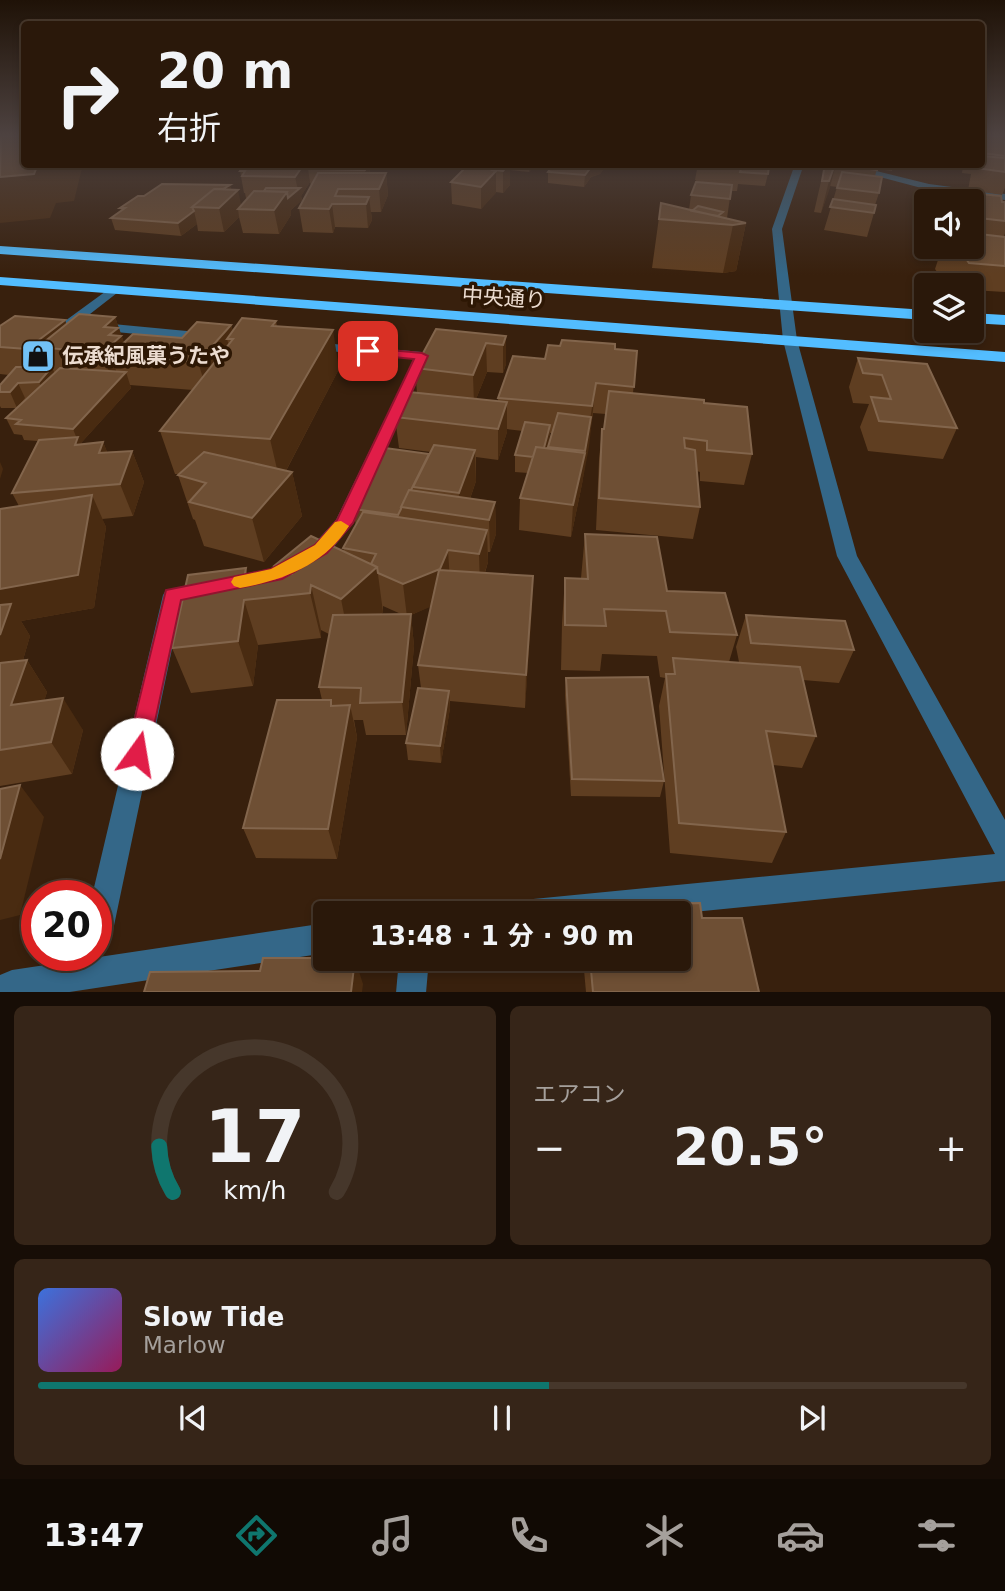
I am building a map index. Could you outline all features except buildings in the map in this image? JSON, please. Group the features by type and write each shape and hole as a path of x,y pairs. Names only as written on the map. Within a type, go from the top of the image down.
{"highway":[{"name":"中央通り","path":"0,250 914,313"},
{"name":"中央通り","path":"0,281 1005,357"},
{"path":"984,319 1005,320"}],"street":[{"path":"794,182 777,229 784,304 790,340 847,556 1005,846"},
{"path":"910,182 1005,197"},
{"path":"113,289 69,324 232,339"},
{"path":"109,880 173,595 276,575 321,549 344,523 422,356 300,345"},
{"path":"656,901 1005,867"},
{"path":"112,970 150,979 313,941"},
{"path":"0,990 67,971"},
{"path":"411,992 413,971"}],"slow traffic":[{"path":"240,582 276,575 321,549 341,526"}],"place":[{"name":"伝承紀風菓うたや","path":"38,356"}],"route":[{"path":"137,754 173,595 276,575 321,549 344,523 422,356 368,351"}]}
